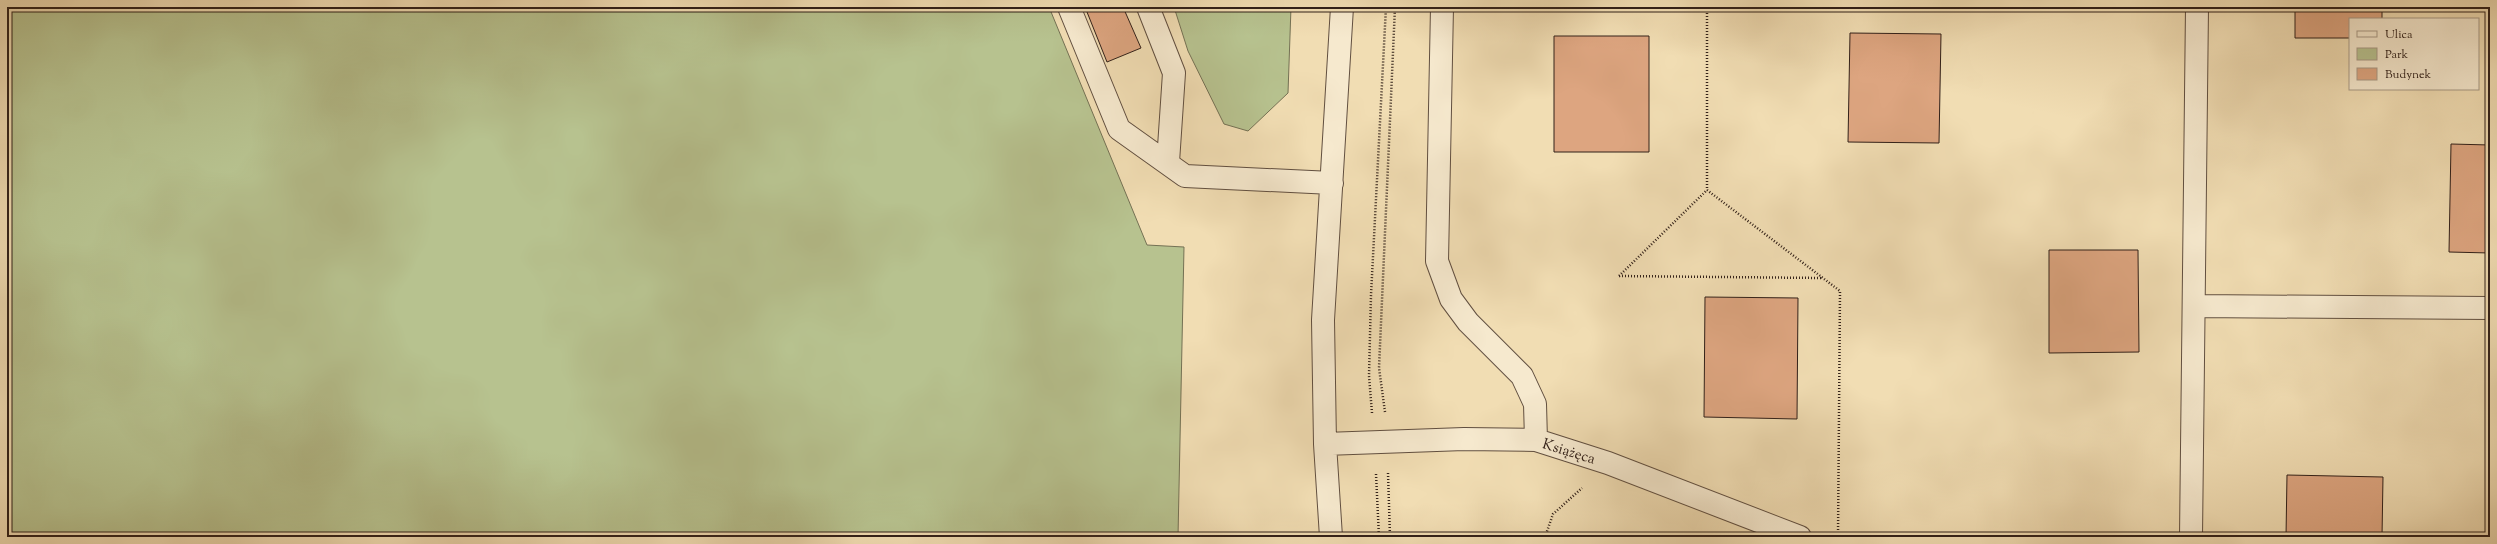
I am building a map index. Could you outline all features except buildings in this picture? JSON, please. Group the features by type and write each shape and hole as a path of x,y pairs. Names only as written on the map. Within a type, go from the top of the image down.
{"street":[{"path":"1069,7 1119,129 1168,162 1185,176 1332,183"},
{"path":"1148,7 1174,73 1168,162"},
{"path":"1330,537 1325,444 1323,320 1342,7"},
{"path":"1442,7 1437,261 1451,299 1468,322 1522,376 1535,404 1536,440"},
{"path":"2191,537 2195,306 2197,7"},
{"path":"2195,306 2490,308"},
{"name":"Książęca","path":"1325,444 1464,439 1536,440 1608,463 1800,537"}],"path":[{"path":"1373,415 1369,376 1371,295 1386,7"},
{"path":"1385,415 1379,368 1395,7"},
{"path":"1707,7 1707,190 1619,276 1822,278"},
{"path":"1707,190 1840,291 1838,537"},
{"path":"1545,537 1553,514 1608,463"},
{"path":"1388,464 1390,537"},
{"path":"1376,473 1380,537"}],"green space":[{"path":"7,7 1049,7 1147,245 1184,247 1178,537 7,537"},
{"path":"1174,7 1291,7 1288,93 1248,131 1224,124 1188,51"}]}
